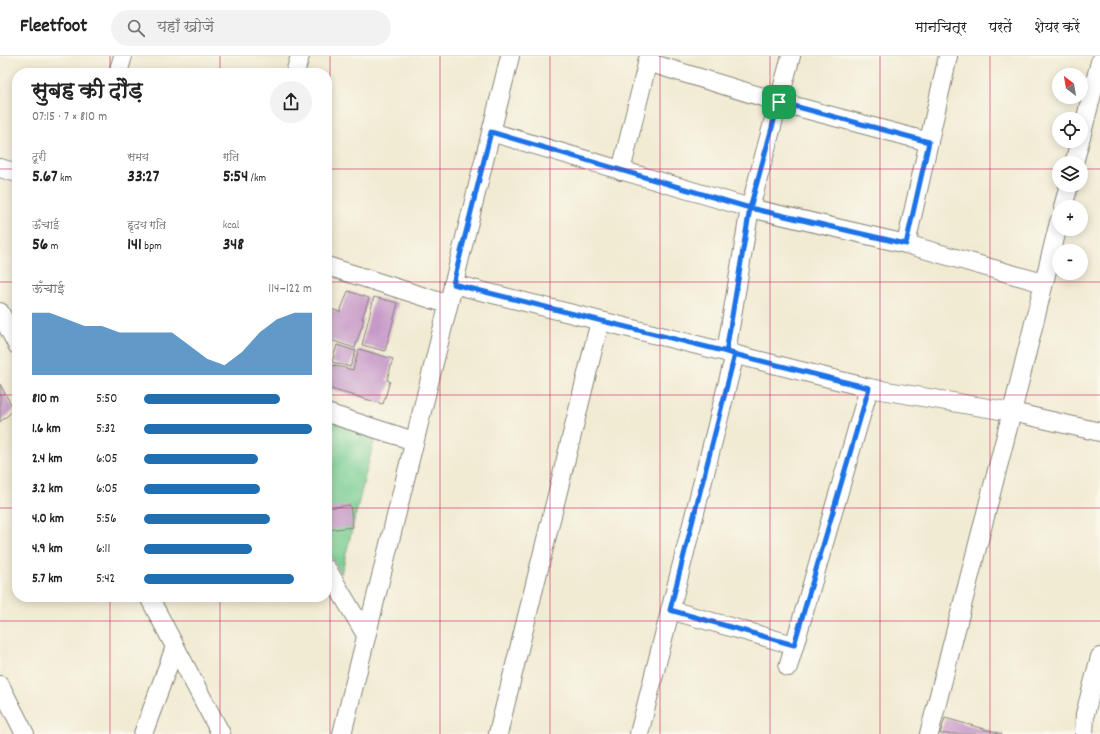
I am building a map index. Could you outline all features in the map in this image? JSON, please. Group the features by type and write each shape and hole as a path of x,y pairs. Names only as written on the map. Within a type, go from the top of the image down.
{"street":[{"path":"119,68 123,56"},
{"path":"296,68 300,56"},
{"path":"342,734 447,304 510,56"},
{"path":"639,734 670,610 730,353 750,208 791,56"},
{"path":"906,244 948,56"},
{"path":"622,170 648,59 779,102 929,142"},
{"path":"1088,120 1095,102 1100,62"},
{"path":"491,132 750,208 906,244 1043,284"},
{"path":"0,168 12,172"},
{"path":"929,734 1012,412 1055,236"},
{"path":"332,268 447,304"},
{"path":"453,284 869,388 1012,412 1100,432"},
{"path":"0,312 12,335"},
{"path":"498,734 600,321"},
{"path":"788,667 869,388"},
{"path":"332,415 414,441"},
{"path":"332,577 366,634"},
{"path":"152,602 221,734"},
{"path":"670,610 794,645"},
{"path":"143,734 175,647"},
{"path":"1084,734 1085,714 1100,657"},
{"path":"0,685 25,734"}],"green space":[{"path":"332,421 375,436 341,574 332,558"}],"building":[{"path":"348,291 369,298 355,348 332,341 332,310 340,312"},
{"path":"374,297 398,303 385,351 362,345"},
{"path":"337,345 356,351 350,367 332,362"},
{"path":"359,349 393,359 387,380 390,381 383,404 332,389 333,365 353,370"},
{"path":"0,384 12,406 12,412 0,422"},
{"path":"350,505 353,527 332,529 332,507"},
{"path":"945,718 1002,734 940,734"}],"route":[{"path":"779,102 750,208 491,132 453,284 735,354 670,610 794,645 869,388 726,352 750,208 906,244 929,142 779,102"}]}
